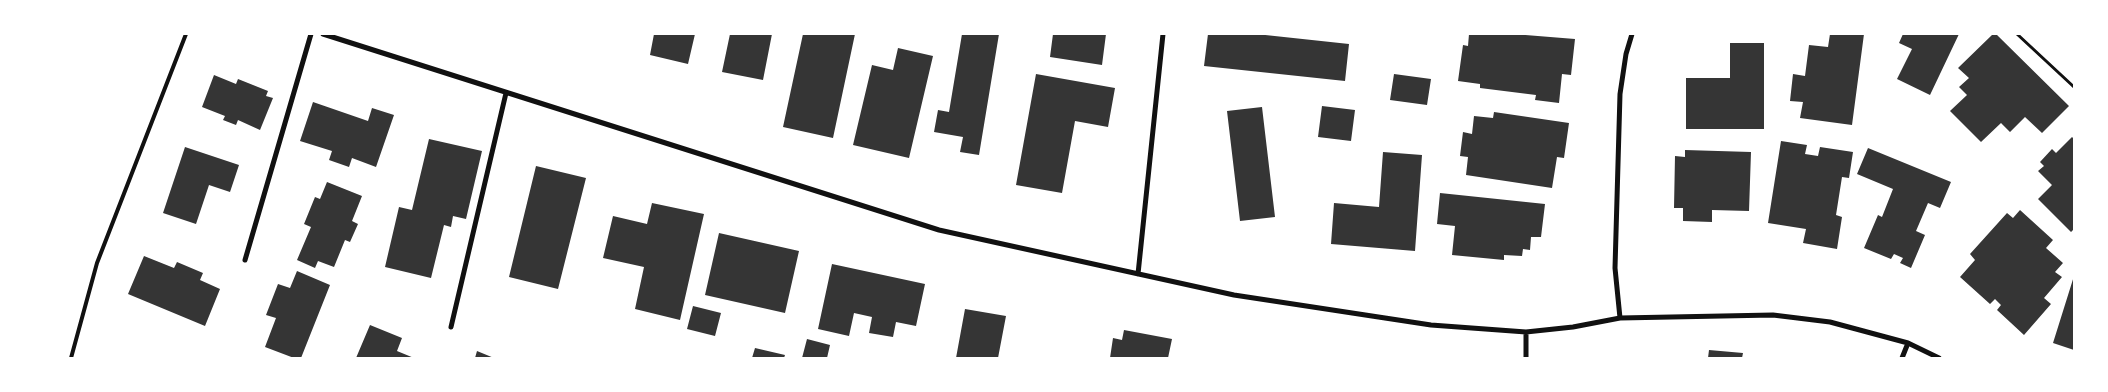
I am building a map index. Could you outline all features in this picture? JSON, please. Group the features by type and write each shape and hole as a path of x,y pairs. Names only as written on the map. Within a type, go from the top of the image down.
{"street":[{"path":"245,260 311,34"},
{"path":"323,34 939,230 1234,295 1431,324 1526,332 1573,327 1620,318 1773,316 1830,322 1908,343 1939,358"},
{"path":"1138,274 1163,34"},
{"path":"1620,318 1615,268 1620,94 1626,54 1632,34"},
{"path":"451,327 506,93"},
{"path":"1526,332 1526,358"},
{"path":"1902,358 1908,343"}],"lane":[{"path":"71,358 97,263 186,34"}],"path":[{"path":"2017,34 2074,87"}],"building":[{"path":"654,34 695,34 688,64 650,55"},
{"path":"730,34 772,34 763,80 722,72"},
{"path":"803,34 855,34 833,138 783,127"},
{"path":"962,34 999,34 979,155 960,152 963,137 934,132 938,110 949,112"},
{"path":"1053,34 1106,34 1102,65 1050,57"},
{"path":"1208,34 1256,34 1349,44 1345,81 1204,66"},
{"path":"1469,34 1513,34 1575,39 1571,75 1562,74 1559,103 1535,100 1536,95 1480,88 1480,84 1458,81 1463,45 1468,46"},
{"path":"1830,34 1864,34 1852,125 1800,118 1803,102 1790,101 1793,74 1805,76 1809,45 1828,47"},
{"path":"1903,34 1959,34 1930,95 1897,79 1912,49 1899,43"},
{"path":"1993,34 1996,34 2069,106 2042,133 2025,117 2010,132 2001,123 1981,142 1950,111 1967,95 1959,87 1969,78 1958,68"},
{"path":"1730,43 1764,43 1764,129 1686,129 1686,78 1730,78"},
{"path":"898,48 933,56 909,158 853,145 872,65 893,70"},
{"path":"1036,74 1115,88 1108,127 1075,121 1062,193 1016,185"},
{"path":"1394,74 1431,79 1427,105 1390,100"},
{"path":"214,75 236,84 238,79 268,91 266,96 273,98 260,130 238,120 236,125 223,120 225,116 202,107"},
{"path":"313,102 368,121 372,108 394,115 376,167 352,158 349,167 329,160 332,151 300,141"},
{"path":"1322,106 1355,110 1351,141 1318,137"},
{"path":"1262,107 1275,217 1240,221 1227,111"},
{"path":"1494,112 1569,123 1564,158 1557,157 1552,188 1466,175 1468,157 1460,156 1463,132 1472,134 1474,116 1493,118"},
{"path":"2072,137 2074,139 2074,229 2071,232 2038,199 2052,185 2038,171 2044,166 2040,162 2052,149 2056,153"},
{"path":"429,139 482,151 466,219 453,216 451,227 444,225 431,278 385,267 399,207 412,210"},
{"path":"1781,141 1807,145 1805,154 1818,156 1820,147 1853,152 1849,178 1842,177 1836,215 1842,217 1837,249 1803,243 1806,229 1768,223"},
{"path":"185,147 239,165 230,192 209,185 196,224 163,213"},
{"path":"1868,148 1951,182 1940,208 1928,203 1916,231 1925,235 1911,268 1900,263 1903,258 1894,254 1891,259 1864,248 1878,215 1882,217 1893,189 1857,174"},
{"path":"1685,150 1751,152 1749,211 1712,210 1712,222 1683,221 1683,208 1674,208 1675,156 1685,157"},
{"path":"1383,152 1422,155 1415,251 1331,244 1334,203 1379,207"},
{"path":"536,166 586,178 558,289 509,277"},
{"path":"327,182 362,196 352,221 358,224 350,242 345,240 334,267 318,261 315,268 297,260 311,227 304,224 315,197 320,199"},
{"path":"1440,193 1545,204 1541,237 1531,237 1530,250 1523,249 1522,256 1504,255 1504,260 1452,255 1455,226 1437,224"},
{"path":"652,203 704,214 680,320 635,309 644,267 603,258 613,216 647,224"},
{"path":"2020,210 2053,240 2046,248 2063,263 2055,272 2062,277 2044,298 2051,304 2024,335 1997,310 2001,305 1995,299 1990,304 1960,277 1975,260 1970,254 2007,213 2013,218"},
{"path":"719,233 799,251 785,313 705,295"},
{"path":"144,256 174,268 177,262 203,273 200,280 220,289 205,326 128,294"},
{"path":"832,264 925,284 916,326 896,322 893,337 869,333 872,317 854,313 849,336 818,329"},
{"path":"297,271 330,285 301,358 294,358 265,347 276,318 266,315 278,284 290,288"},
{"path":"2074,276 2074,350 2053,343"},
{"path":"693,306 721,313 715,336 687,329"},
{"path":"965,309 1006,316 998,358 956,358"},
{"path":"370,325 402,338 397,351 414,358 356,358"},
{"path":"1124,330 1172,339 1168,358 1110,358 1113,338 1122,340"},
{"path":"807,339 830,345 827,358 802,358"},
{"path":"755,348 785,355 784,358 752,358"},
{"path":"1709,350 1743,353 1742,358 1708,358"},
{"path":"477,351 494,358 475,358"}]}
